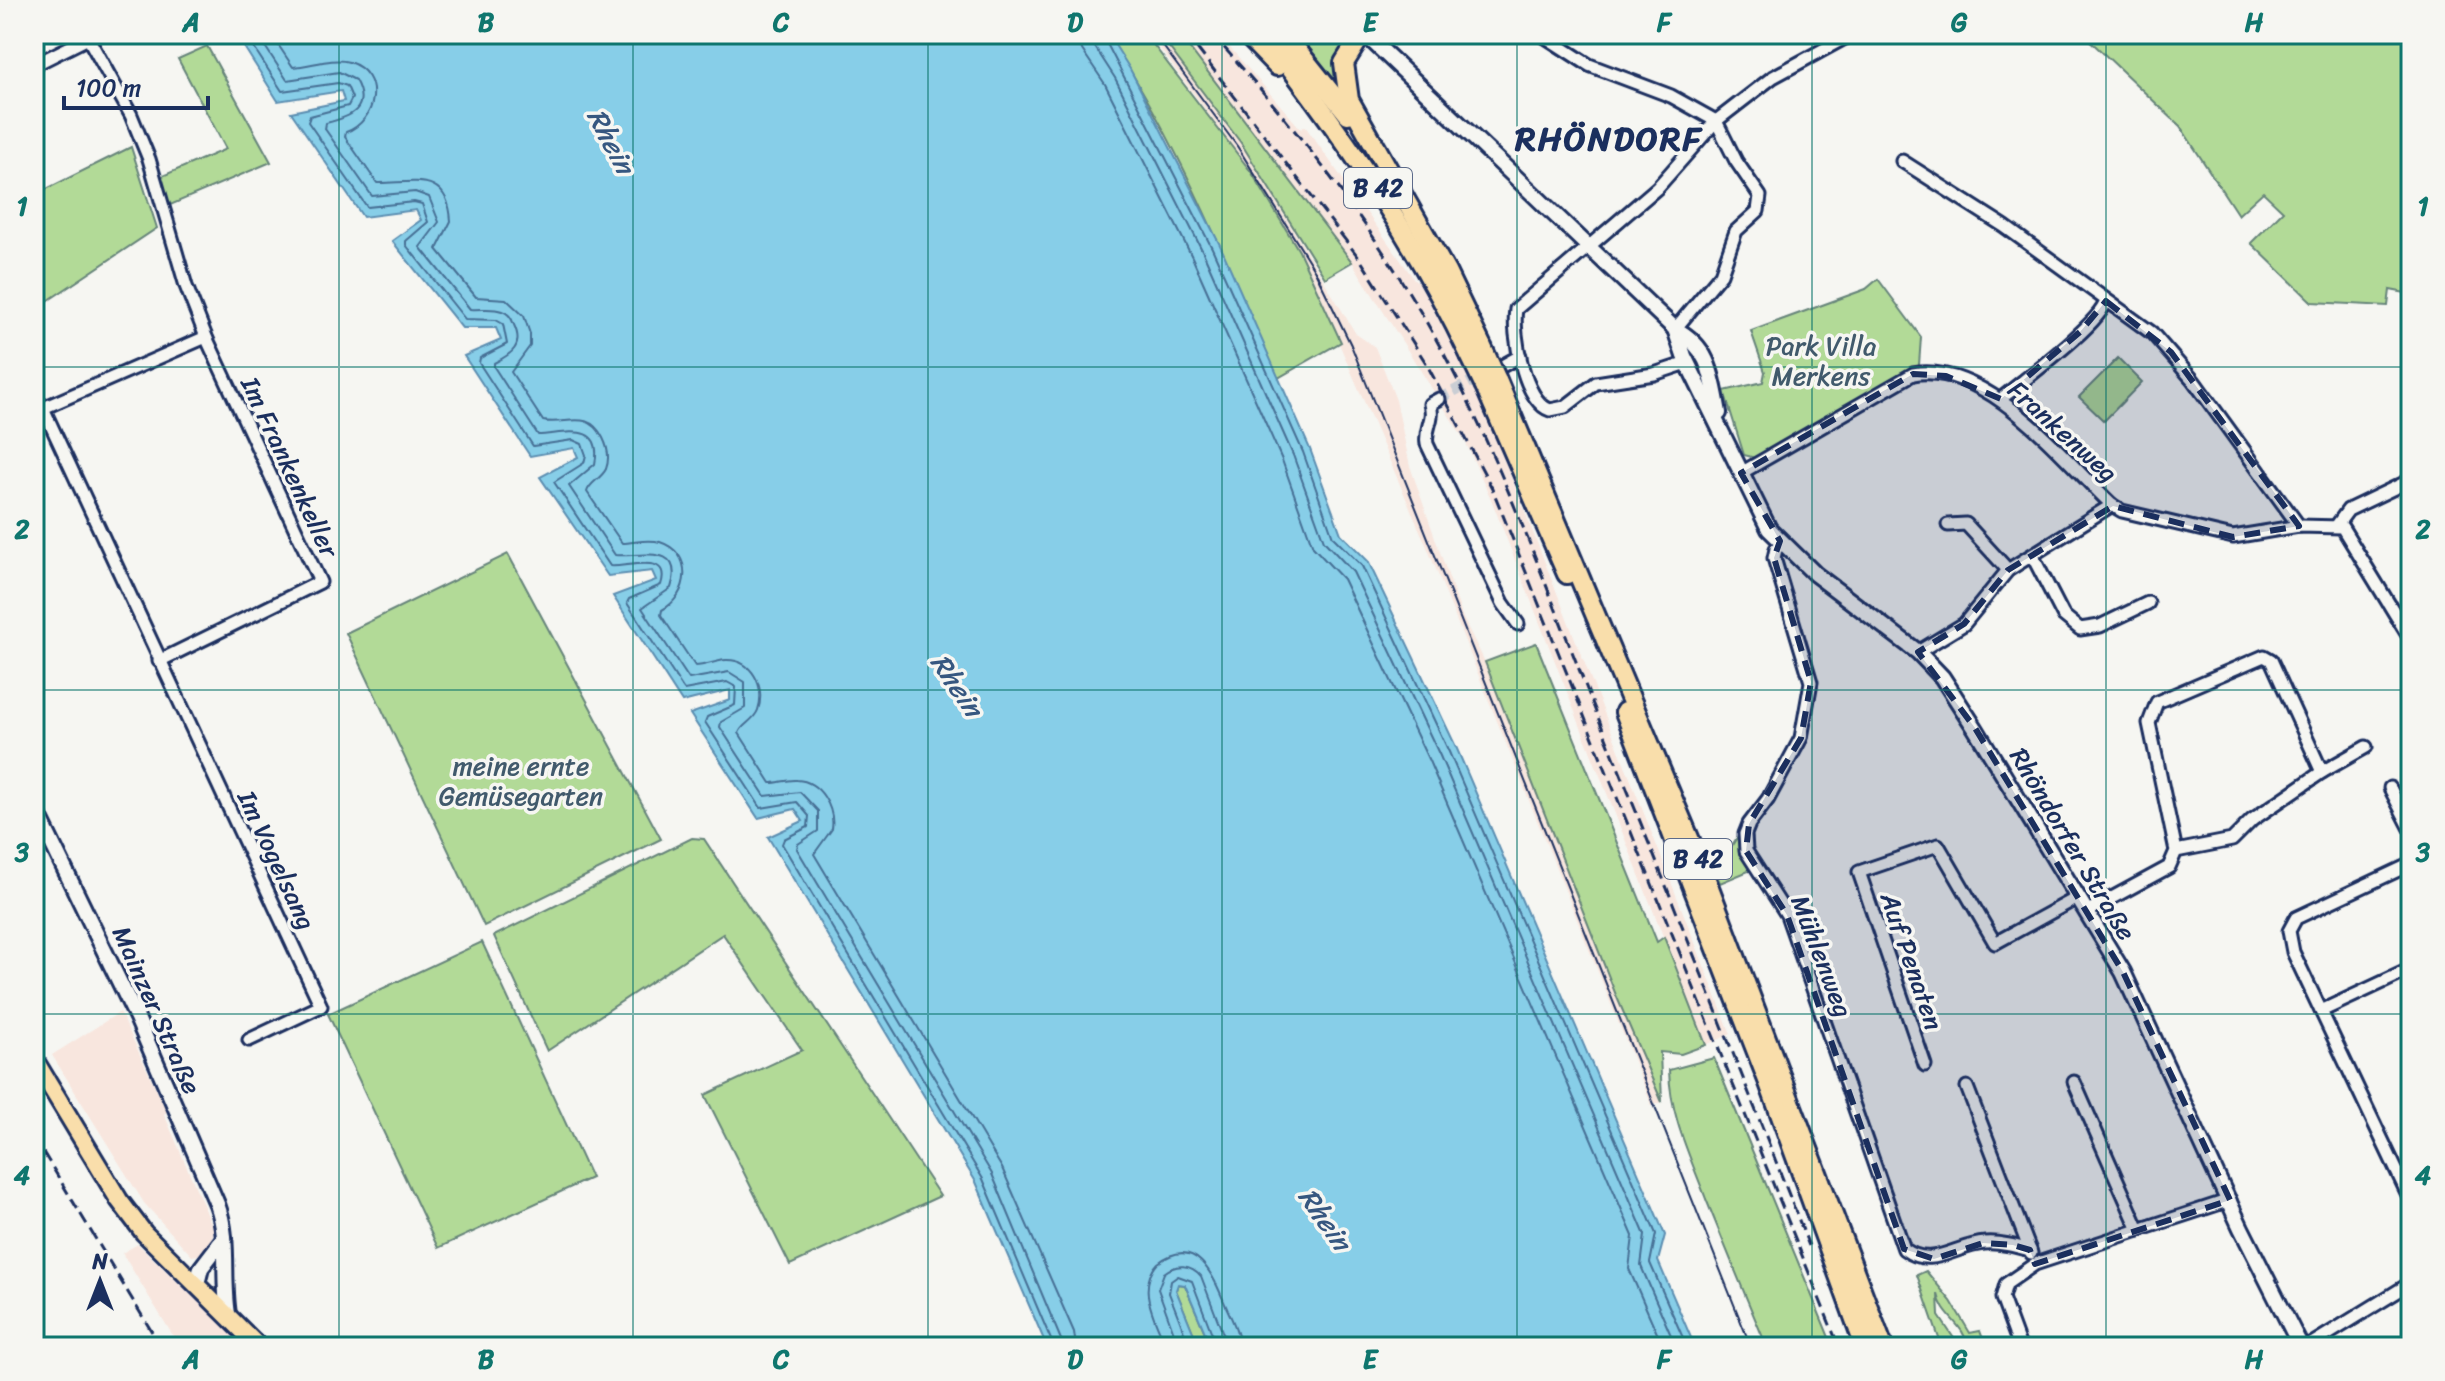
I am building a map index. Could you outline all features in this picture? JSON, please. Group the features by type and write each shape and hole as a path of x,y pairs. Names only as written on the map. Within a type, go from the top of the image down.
{"highway":[{"name":"B 42","path":"1246,34 1334,122"},
{"name":"B 42","path":"1265,34 1334,122 1389,203 1494,377 1697,855 1883,1347"},
{"name":"B 42","path":"1284,34 1381,158"},
{"name":"B 42","path":"1364,34 1344,63 1343,79 1349,100 1372,135 1381,158 1446,272 1476,351"},
{"name":"B 42","path":"1494,377 1652,778 1865,1347"}],"main road":[{"path":"1364,34 1675,329 1698,346"},
{"name":"Rhöndorfer Straße","path":"1675,329 1686,360 1722,429 1759,514 1782,544 1918,652 1942,677 1967,716 2123,972 2301,1347"},
{"path":"1686,360 1688,346 1698,346"},
{"name":"Rhöndorfer Straße","path":"1698,346 1707,358 1722,429"},
{"name":"Mainzer Straße","path":"34,806 138,1019 217,1204 224,1238 223,1268 228,1314"},
{"path":"34,1059 135,1221 259,1347"},
{"path":"197,1284 201,1268 224,1238"},
{"path":"197,1284 212,1278 223,1268"}],"street":[{"path":"1541,34 1589,65 1671,96 1716,121 1736,161 1760,196 1761,206 1736,231 1721,274 1695,309 1675,329"},
{"path":"1686,360 1654,374 1596,383 1556,410 1543,408 1536,401 1520,356 1515,319 1517,307 1657,188 1716,121 1773,77 1852,34"},
{"path":"34,65 87,36 131,115 149,159 186,286 206,337 38,410"},
{"path":"1902,161 2004,226 2106,301 2120,307 2171,352 2299,526"},
{"path":"2001,399 2080,332 2103,310 2106,301"},
{"name":"Im Frankenkeller","path":"159,661 320,582 206,337"},
{"path":"1494,377 1520,356"},
{"name":"Frankenweg","path":"1741,473 1913,374 1946,376 2001,399 2112,505 2233,537 2299,526 2337,525"},
{"path":"1439,399 1430,404 1432,421 1425,432 1427,444 1503,603 1518,624"},
{"name":"Im Vogelsang","path":"38,410 321,1006 249,1040"},
{"path":"2411,480 2348,510 2337,525 2349,535 2411,640"},
{"path":"1918,652 1964,624 2008,570 2112,505"},
{"path":"1948,525 1966,524 2008,570"},
{"name":"Mühlenweg","path":"1782,544 1776,549 1774,558 1806,656 1810,694 1801,738 1784,774 1749,824 1745,834 1746,851 1787,915 1904,1249 1914,1257 1934,1259 1983,1243 2013,1245 2030,1250"},
{"path":"2033,557 2063,615 2080,629 2100,626 2148,603"},
{"path":"2086,912 2169,867 2176,851 2149,723 2157,702 2264,656 2271,660 2322,772"},
{"path":"2176,851 2232,840 2252,820 2322,772 2366,747"},
{"path":"2390,788 2411,829"},
{"name":"Auf Penaten","path":"1925,1065 1859,872 1938,845 1995,943 2077,898"},
{"path":"2411,864 2296,918 2289,931 2293,952 2411,1201"},
{"path":"2321,1011 2411,969"},
{"path":"2074,1082 2139,1230"},
{"path":"1967,1087 2035,1264"},
{"path":"2020,1347 2002,1291 2035,1264 2230,1200"},
{"path":"2307,1347 2411,1283"}],"highlighted area":[{"path":"2106,301 2171,352 2295,518 2299,526 2233,537 2113,506 2008,570 1964,624 1918,652 1975,728 2123,972 2230,1200 2035,1264 2030,1250 2013,1245 1983,1243 1934,1259 1904,1249 1787,915 1746,851 1749,824 1801,738 1811,682 1774,558 1780,541 1741,473 1913,374 1946,376 2001,399 2080,332"}],"shaded area":[{"path":"1149,34 1159,34 1241,143 1356,334 1375,347 1396,400 1410,466 1463,618 1485,662 1616,995 1662,1102 1652,1106 1427,547 1299,251 1252,173"},
{"path":"1179,34 1218,34 1301,129 1305,126 1414,279 1428,288 1471,375 1731,1034 1706,1045 1491,499 1465,441 1352,262"},
{"path":"120,1012 167,1112 164,1114 214,1230 210,1245 198,1255 192,1256 144,1203 52,1055"},
{"path":"138,1244 245,1347 180,1347 122,1253"}],"green space":[{"path":"1107,34 1145,34 1252,173 1299,251 1341,342 1278,378 1179,159 1133,74"},
{"path":"1159,34 1179,34 1352,262 1325,278 1241,143"},
{"path":"1292,34 1351,34 1337,72 1336,87"},
{"path":"2083,34 2411,34 2411,294 2390,290 2388,306 2312,302 2251,243 2283,211 2263,192 2238,215 2180,126"},
{"path":"207,46 271,162 168,206 160,177 226,149 178,59"},
{"path":"131,147 157,228 34,310 34,195"},
{"name":"Park Villa Merkens","path":"1878,279 1921,337 1919,365 1759,459 1744,455 1724,391 1763,382 1765,372 1751,331 1866,289"},
{"path":"2118,358 2142,382 2104,421 2079,397"},
{"name":"meine ernte Gemüsegarten","path":"508,554 661,839 484,926 346,633"},
{"path":"1536,643 1657,942 1664,937 1706,1045 1681,1054 1660,1052 1662,1102 1616,995 1485,662"},
{"path":"1743,828 1741,853 1751,870 1720,883 1708,854 1731,847"},
{"path":"692,838 704,839 940,1196 790,1265 705,1095 802,1050 723,934 547,1051 494,936"},
{"path":"482,942 591,1178 438,1248 328,1014"},
{"path":"1714,1058 1833,1347 1767,1347 1744,1292 1688,1151 1670,1087 1669,1070"},
{"path":"1926,1271 1951,1301 1970,1333 1980,1331 1986,1347 1968,1347 1938,1294 1939,1316 1957,1343 1954,1347 1942,1347 1917,1275"},
{"path":"1178,1284 1185,1285 1211,1347 1199,1347 1176,1290"}],"water":[{"name":"Rhein","path":"236,34 1108,34 1130,69 1220,245 1310,449 1341,534 1368,561 1457,749 1665,1235 1658,1261 1695,1347 1211,1347 1185,1285 1178,1284 1176,1290 1199,1347 1047,1347 976,1182 768,837 803,821 795,809 758,818 690,714 730,700 730,690 682,702 613,596 656,580 652,571 608,576 540,477 578,457 574,448 530,456 464,356 501,340 496,328 462,328 392,241 421,220 416,210 363,217 291,112 344,101 341,91 278,101"}],"tunnel":[{"path":"1439,399 1484,375"}],"tram line":[{"path":"1154,34 1237,146 1320,279"},
{"path":"1315,271 1351,345 1751,1347"}],"railway":[{"path":"1186,34 1360,259 1426,363 1492,488 1839,1347"},
{"path":"1212,34 1281,114 1346,198 1405,286 1457,379 1516,510 1809,1246"},
{"path":"34,1137 161,1347"}],"district":[{"name":"RHÖNDORF","path":"1609,139"}]}
